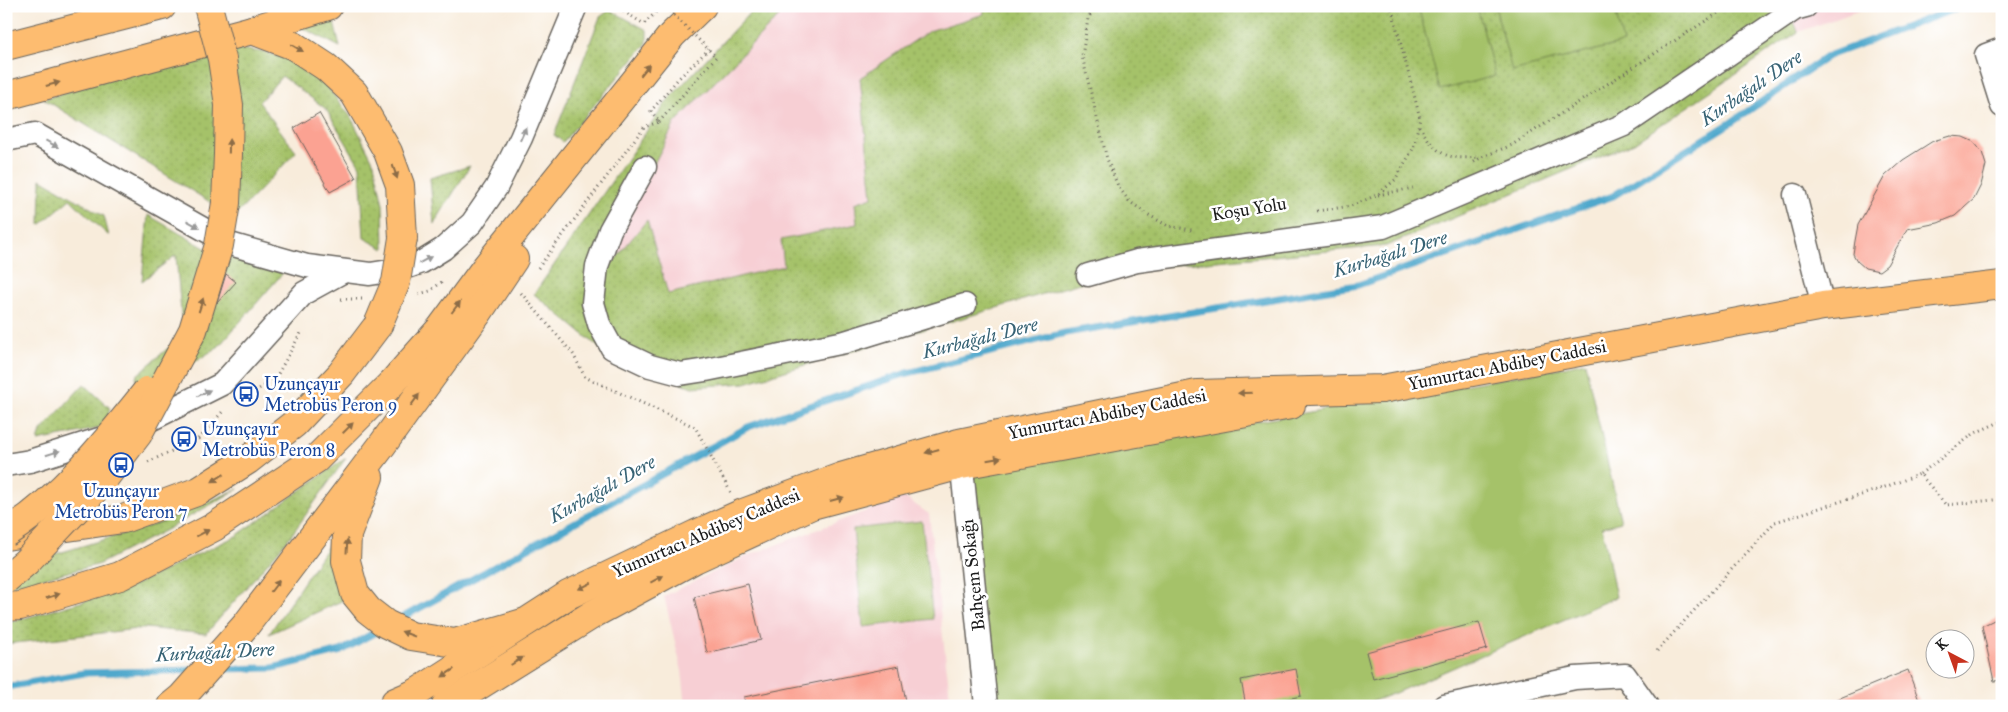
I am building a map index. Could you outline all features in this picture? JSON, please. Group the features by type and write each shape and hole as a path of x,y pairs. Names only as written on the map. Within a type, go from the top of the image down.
{"main road":[{"path":"6,46 162,6"},
{"path":"6,579 27,561 100,484 132,441 193,330 219,245 226,203 230,105 222,59 208,6"},
{"path":"6,96 252,30 328,6"},
{"path":"6,607 20,606 120,576 214,527 316,459 392,383 442,328 486,267 672,36 702,6"},
{"path":"6,60 92,25"},
{"path":"6,535 123,519 199,491 248,460 294,424 341,374 378,325 396,282 403,238 400,185 388,152 354,93 326,67 294,46 252,30"},
{"path":"171,706 182,697 246,625 380,448 478,313 615,108"},
{"name":"Yumurtacı Abdibey Caddesi","path":"385,706 404,700 568,595 743,513 841,477 960,454 1197,394 1382,389 1823,306 2002,285"},
{"path":"6,535 32,517 102,446 182,349"},
{"path":"380,448 347,535 346,561 355,594 368,610 386,624 411,636 455,643 523,623"},
{"path":"446,706 595,613 694,559 812,506 960,454"}],"street":[{"path":"6,140 35,134 230,244 307,266 370,274 402,269 422,262 443,249 472,223 496,188 522,138 576,6"},
{"path":"1088,275 1137,261 1383,227 1624,126 1799,7"},
{"path":"2002,50 1986,55 2002,106"},
{"path":"645,167 610,230 597,266 593,303 599,324 612,348 650,366 680,374 706,370 845,342 965,305"},
{"path":"1795,196 1823,306"},
{"path":"6,465 30,461 134,428 222,384 304,293 344,271"},
{"name":"Bahçem Sokağı","path":"960,454 986,706"},
{"path":"1444,706 1576,678 1625,675 1648,706"}],"path":[{"path":"615,6 644,24 664,6 716,57 659,122"},
{"name":"Koşu Yolu","path":"1095,6 1088,20 1082,56 1107,159 1118,186 1129,201 1168,226 1199,231"},
{"name":"Koşu Yolu","path":"1313,212 1351,206 1377,195 1395,180 1413,149 1420,118 1391,6"},
{"path":"1467,166 1482,157 1512,145 1729,6"},
{"path":"678,80 709,49"},
{"path":"1418,125 1433,148 1449,156 1462,158 1482,157"},
{"path":"1377,195 1414,188"},
{"path":"414,295 430,291 445,280"},
{"path":"337,299 366,298"},
{"path":"237,402 274,380 305,325"},
{"path":"141,466 198,439 222,412 229,407"},
{"path":"1657,651 1775,522 1877,490 1920,474 1975,433 2002,421"},
{"path":"695,427 732,494"},
{"path":"1920,474 1946,505 2002,499"}],"shaded area":[{"path":"789,6 1872,6 1798,32 1634,143 1386,246 1127,269 745,383 692,387 585,297 675,123"},
{"path":"904,497 929,514 951,706 686,706 682,671 664,596 749,555"}],"green space":[{"path":"756,6 789,6 675,123 587,294 647,220 668,294 784,266 781,240 857,224 855,203 872,197 860,78 929,31 984,14 983,6 1788,6 1798,32 1634,143 1386,246 1127,269 745,383 692,387 606,353 534,294 668,100"},
{"path":"1418,6 1477,6 1495,76 1440,90"},
{"path":"1495,6 1614,6 1623,43 1512,71"},
{"path":"610,10 647,30 647,43 563,142 554,135 600,17"},
{"path":"333,19 340,47 293,23"},
{"path":"211,46 263,52 283,57 324,83 351,117 374,163 383,204 384,249 364,238 360,166 326,109 282,76 259,102 296,152 234,217 44,99"},
{"path":"470,166 434,224 430,178"},
{"path":"41,179 104,216 109,236 70,199 40,225"},
{"path":"148,215 205,248 283,273 218,347 138,398 136,376 183,335 176,255 142,281"},
{"path":"1585,362 1621,522 1602,527 1616,597 1395,693 1360,706 987,706 969,472 1555,369"},
{"path":"84,384 110,408 105,427 38,441 41,431"},
{"path":"346,458 290,537 206,634 146,628 6,644 6,622 126,589 236,536"},
{"path":"238,489 166,530 97,565 6,587 6,558 49,556 159,523"},
{"path":"922,521 933,619 863,627 853,529"},
{"path":"342,525 346,599 269,634"}],"building":[{"path":"319,113 356,178 330,192 294,128"},
{"path":"1950,136 1963,137 1974,142 1982,152 1986,165 1981,185 1974,199 1955,216 1938,223 1907,229 1887,265 1879,271 1865,268 1857,261 1853,254 1858,225 1885,176 1903,160 1933,141"},
{"path":"226,274 236,282 217,303"},
{"path":"748,584 761,640 707,653 694,597"},
{"path":"2002,616 2002,680 1994,681 1982,626"},
{"path":"1479,622 1487,649 1373,679 1366,652"},
{"path":"899,666 907,706 745,706 744,697"},
{"path":"1296,669 1301,696 1255,706 1246,706 1241,680"},
{"path":"1908,670 1921,706 1823,706 1823,705"}],"waterway":[{"name":"Kurbağalı Dere","path":"396,621 748,427 904,374 1065,333 1358,285 1613,196 1732,122 1828,56 1963,6"},
{"name":"Kurbağalı Dere","path":"216,669 273,668 341,651 383,628"},
{"name":"Kurbağalı Dere","path":"6,687 84,673 195,670"}],"place":[{"name":"Uzunçayır Metrobüs Peron 9","path":"246,394"},
{"name":"Uzunçayır Metrobüs Peron 8","path":"184,439"},
{"name":"Uzunçayır Metrobüs Peron 7","path":"121,465"}]}
